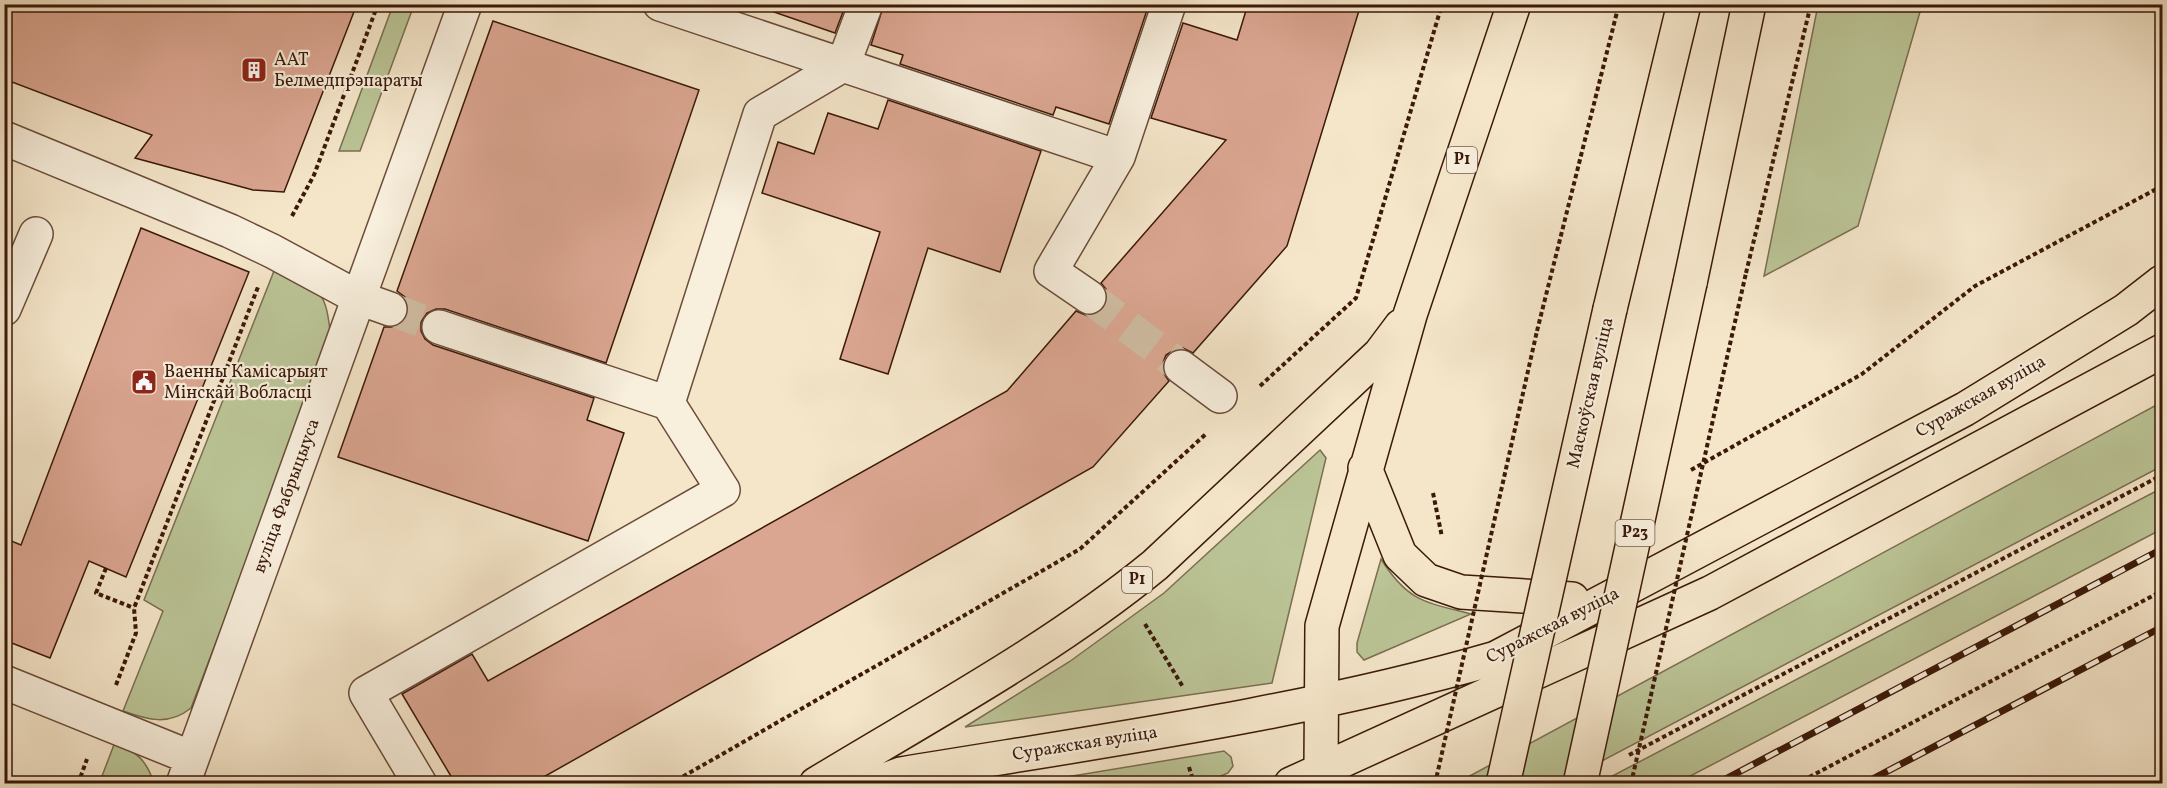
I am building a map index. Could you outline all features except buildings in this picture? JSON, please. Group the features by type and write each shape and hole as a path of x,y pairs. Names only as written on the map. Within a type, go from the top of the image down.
{"main road":[{"name":"Р1","path":"816,783 1048,643 1120,593 1164,556 1380,354 1410,315 1514,4"},
{"name":"Маскоўская вуліца","path":"1503,783 1610,309 1684,4"},
{"name":"Р23","path":"1580,783 1749,4"},
{"name":"Суражская вуліца","path":"874,783 901,774 1218,722 1425,678 1496,658 1965,409 2126,310 2163,282"},
{"path":"1321,769 1322,626 1410,315"},
{"name":"Суражская вуліца","path":"1291,783 1710,593 2163,351"},
{"path":"1365,468 1400,555 1426,580 1461,592 1603,602"}],"street":[{"name":"вуліца Фабрыцыуса","path":"188,770 465,4"},
{"path":"660,4 1118,157"},
{"path":"668,403 760,114 843,65 866,4"},
{"path":"1089,297 1051,271 1118,157 1169,4"},
{"path":"4,138 219,227 272,251 359,298 390,309"},
{"path":"4,309 36,234"},
{"path":"420,783 366,693 723,490 668,403 439,327"},
{"path":"1181,367 1220,396"},
{"path":"4,682 102,720 188,770"}],"path":[{"path":"78,783 136,633 134,608 272,251 314,175 378,4"},
{"path":"1252,392 1356,298 1442,4"},
{"path":"1434,783 1537,331 1619,4"},
{"path":"1631,783 1746,273 1811,4"},
{"path":"1728,450 1862,374 1975,286 2163,186"},
{"path":"670,783 1080,549 1209,431"},
{"path":"1628,756 2163,476"},
{"path":"106,568 96,593 134,608"},
{"path":"1796,783 2163,591"},
{"path":"1140,615 1185,691"}],"green space":[{"path":"393,5 414,5 360,151 339,151"},
{"path":"1818,5 1922,5 1858,226 1764,276"},
{"path":"274,271 302,282 318,292 327,310 331,340 191,708 175,717 158,720 132,714 123,711 163,611 144,600"},
{"path":"2162,402 2162,466 1560,783 1455,784"},
{"path":"1320,450 1326,458 1272,683 965,727 1069,662 1164,593"},
{"path":"2162,488 2162,529 1677,783 1599,783"},
{"path":"1381,559 1409,592 1429,603 1471,614 1364,660 1357,652 1357,643"},
{"path":"115,742 144,762 154,783 99,784"},
{"path":"1224,751 1231,757 1233,766 1228,773 1205,783 1030,783"}],"tunnel":[{"path":"1089,297 1181,367"},
{"path":"390,309 439,327"}],"railway":[{"path":"1716,784 2162,549"},
{"path":"1863,784 2162,627"}],"place":[{"name":"ААТ Белмедпрэпараты","path":"254,70"},
{"name":"Ваенны Камісарыят Мінскай Вобласці","path":"144,382"}]}
